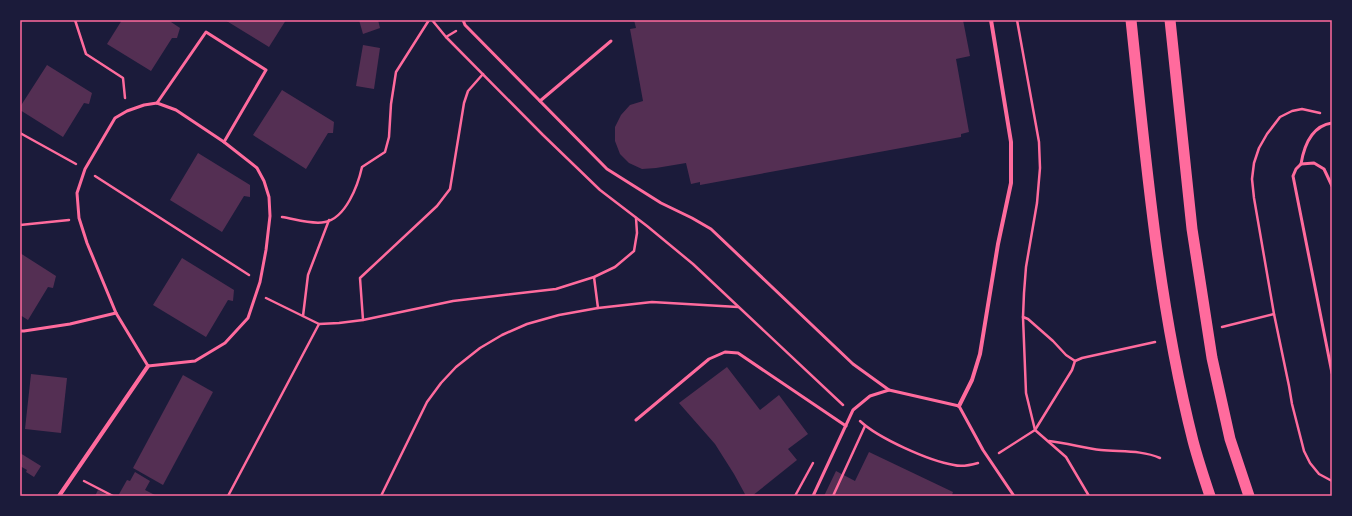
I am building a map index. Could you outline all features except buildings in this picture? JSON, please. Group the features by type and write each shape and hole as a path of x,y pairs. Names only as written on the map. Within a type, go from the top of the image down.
{"highway":[{"path":"1131,20 1160,272 1166,311 1193,442 1210,496"},
{"path":"1171,24 1192,229 1212,358 1230,439 1249,496"}],"street":[{"path":"959,406 972,380 980,354 998,244 1011,183 1011,142 991,20"},
{"path":"59,496 148,366"}],"lane":[{"path":"463,20 540,101 608,169 661,203 692,218 710,229 853,364 889,390 959,406 983,450 1014,496"},
{"path":"157,103 206,32 266,70 224,142"},
{"path":"540,101 611,40"},
{"path":"157,103 176,110 224,142 257,168 264,181 269,197 270,216 260,282 248,318 225,343 195,361 148,366 116,313 87,243 79,218 77,193 85,168 115,118 127,111 144,105 157,103"},
{"path":"1332,123 1326,124 1315,130 1306,144 1301,164 1296,169 1293,176 1332,373"},
{"path":"1301,164 1314,163 1324,168 1332,186"},
{"path":"20,331 70,324 116,313"},
{"path":"1327,345 1332,343"},
{"path":"636,420 709,359 725,352 738,353 846,426"},
{"path":"813,496 851,413 870,396 889,390"}],"path":[{"path":"75,20 86,54 123,78 127,111"},
{"path":"270,216 310,222 324,222 333,219 340,213 358,184 362,167 385,152 389,137 391,104 396,72 428,20"},
{"path":"432,20 446,37 600,190 693,264 865,426 918,454 954,466 972,465 989,459 1035,430 1076,361 1082,358 1113,352"},
{"path":"1017,20 1039,142 1040,168 1037,203 1026,267 1023,317 1026,393 1035,430 1066,457 1089,496"},
{"path":"363,320 360,278 437,206 450,189 464,103 468,91 483,74"},
{"path":"1324,113 1302,109 1292,111 1280,117 1258,148 1252,179 1274,314 1292,404 1304,451 1310,463 1319,474 1332,481"},
{"path":"20,133 85,168 96,177 260,282"},
{"path":"20,225 79,218"},
{"path":"257,293 319,324 363,320 453,301 556,288 594,277 615,267 634,251 637,233 636,218"},
{"path":"302,316 308,275 329,220"},
{"path":"594,277 598,308"},
{"path":"381,496 427,402 441,383 456,367 480,348 502,335 527,324 559,315 598,308 652,302 738,307"},
{"path":"1264,317 1274,314"},
{"path":"1023,317 1028,319 1053,341 1066,355 1076,361"},
{"path":"228,496 319,324"},
{"path":"833,496 865,426"},
{"path":"1049,441 1100,450 1153,454 1160,458"},
{"path":"73,475 113,496"}]}
